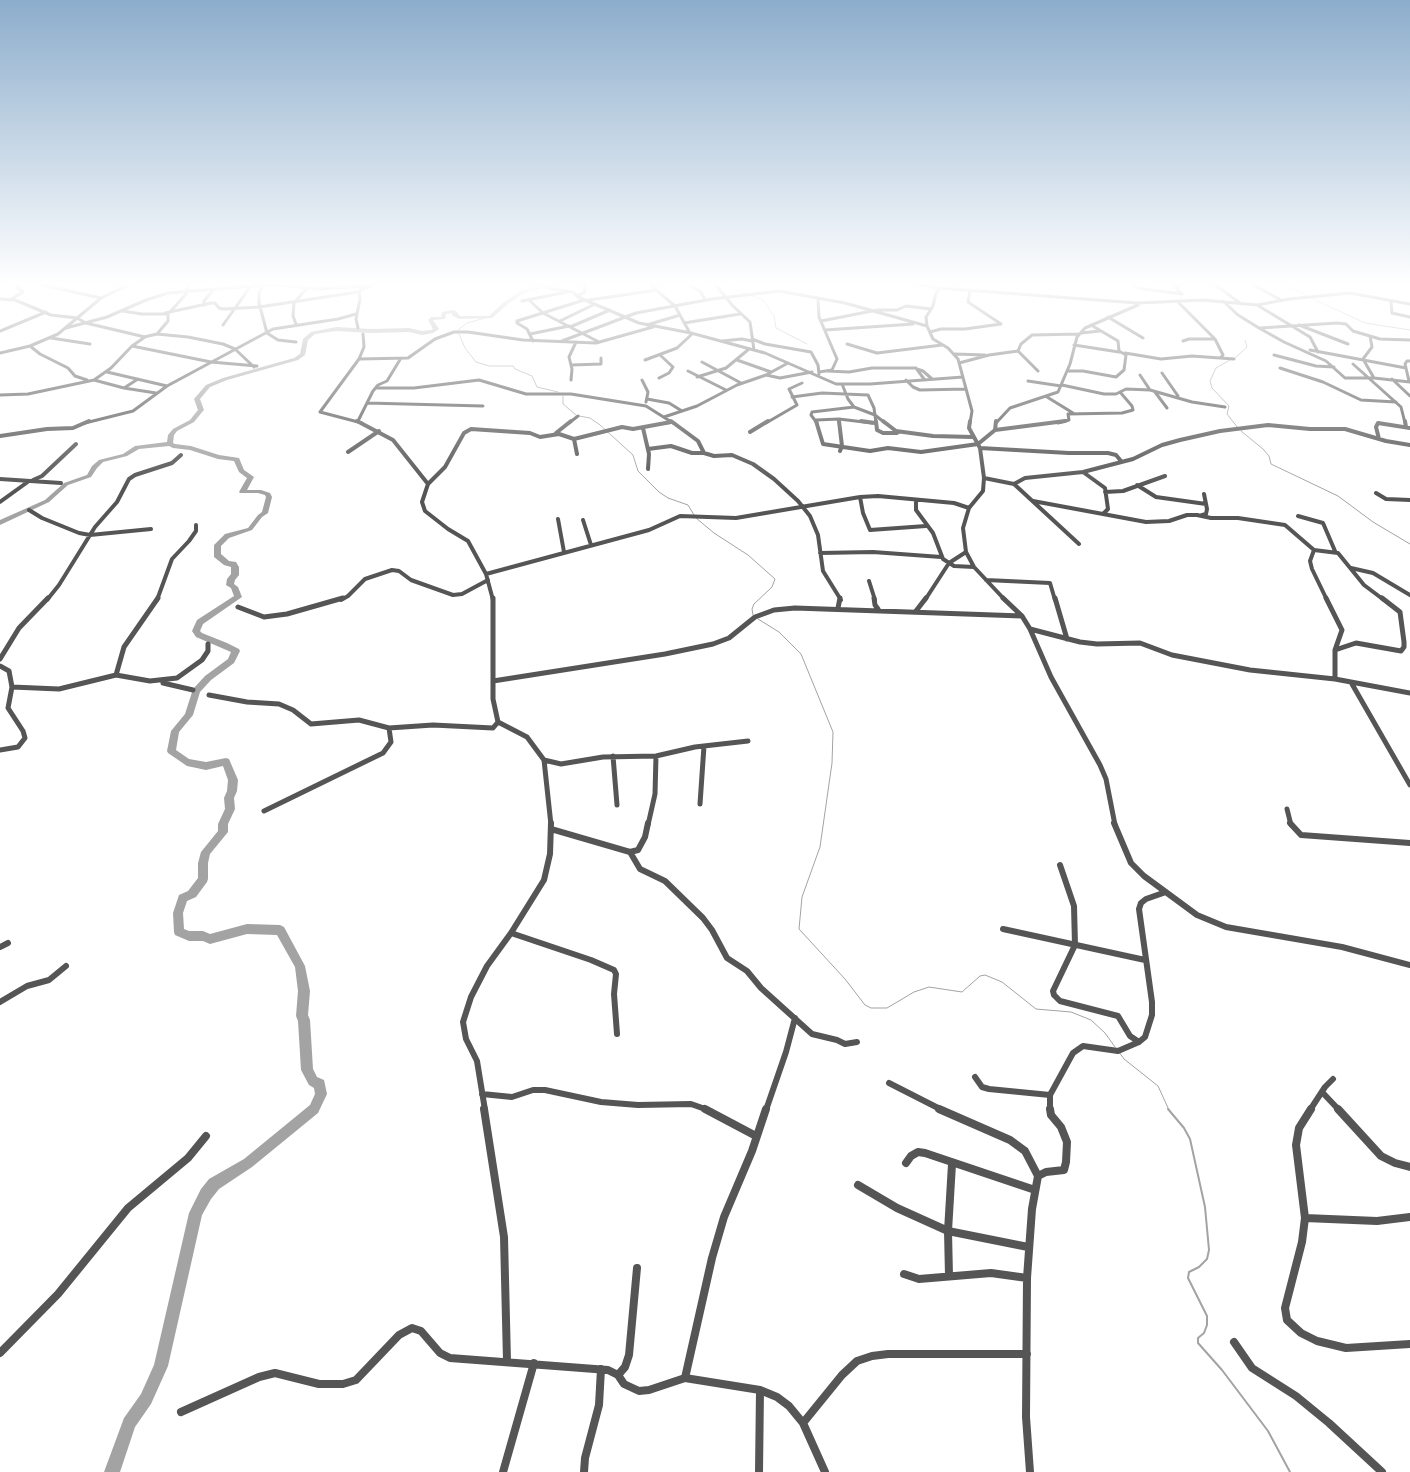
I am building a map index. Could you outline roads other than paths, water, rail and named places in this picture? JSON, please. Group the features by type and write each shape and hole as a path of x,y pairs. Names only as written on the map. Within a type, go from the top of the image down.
{"street":[{"path":"37,352 68,368 75,376 88,380"},
{"path":"94,380 107,372 127,352"},
{"path":"160,352 211,362 255,367 238,352"},
{"path":"0,436 76,427 87,422 133,410 167,386 232,352"},
{"path":"362,352 359,359 320,412 358,421 393,440 428,484"},
{"path":"359,359 412,357 419,352"},
{"path":"570,352 571,380"},
{"path":"646,360 668,352"},
{"path":"697,377 719,370 750,352"},
{"path":"757,352 812,372 849,372 872,368 900,367 923,371 931,378"},
{"path":"809,352 819,373 828,381 842,384 963,377"},
{"path":"827,372 832,370 837,359 834,352"},
{"path":"873,352 888,352"},
{"path":"952,352 955,354 959,363 972,411 970,428 979,446 984,478 983,491 969,508 964,528 966,552 974,567 1022,616 1030,629 1051,677 1100,765 1106,780 1113,822 1131,863 1197,915 1226,927 1342,948 1410,965"},
{"path":"959,363 1008,352"},
{"path":"1020,352 1038,371"},
{"path":"979,446 995,430 996,421 1010,408 1054,395 1061,386 1072,352"},
{"path":"1119,352 1161,359 1192,356 1234,359"},
{"path":"1221,352 1223,355 1221,357"},
{"path":"1307,352 1334,367 1345,378 1409,381 1406,362 1410,361"},
{"path":"1318,352 1364,357 1369,360 1406,368"},
{"path":"1364,357 1368,352"},
{"path":"1067,371 1083,371 1119,376 1126,364 1125,353"},
{"path":"955,354 989,355"},
{"path":"660,355 673,367 669,373 660,378"},
{"path":"1274,356 1316,366 1334,367"},
{"path":"1364,357 1374,378"},
{"path":"358,421 376,388 387,381 401,358"},
{"path":"571,365 601,364 602,358"},
{"path":"738,360 771,372"},
{"path":"702,362 741,383"},
{"path":"664,417 697,406 726,390 766,375 788,363"},
{"path":"1353,364 1403,410 1408,428 1378,423 1376,427 1379,439"},
{"path":"1280,368 1323,382 1361,400 1396,402"},
{"path":"917,369 924,379"},
{"path":"688,371 726,390"},
{"path":"107,372 167,386"},
{"path":"766,375 780,378 812,372"},
{"path":"1162,373 1178,396"},
{"path":"1140,375 1150,390"},
{"path":"124,388 138,379"},
{"path":"1391,379 1410,396"},
{"path":"0,394 28,394 88,380 156,393"},
{"path":"376,388 414,388 479,380 526,394 571,394 646,406 696,438 704,453"},
{"path":"642,380 648,392 646,406"},
{"path":"906,380 913,387 920,390 966,389"},
{"path":"1028,381 1096,393 1111,394 1126,390 1150,390 1178,396 1192,402 1224,407"},
{"path":"750,432 797,405 789,389 802,383"},
{"path":"842,384 854,407"},
{"path":"1155,391 1167,408"},
{"path":"995,430 1064,422 1069,420 1068,414 1074,413 1133,410 1132,406 1120,392"},
{"path":"792,397 822,393 870,395 877,430 880,432 900,433"},
{"path":"1048,397 1074,413"},
{"path":"647,399 669,403 682,411"},
{"path":"367,403 483,406"},
{"path":"973,437 900,432 893,430 875,416 854,407 812,412 811,415 816,420 823,444 870,451 888,448 921,452 979,446 1069,453 1108,453 1116,455 1121,461"},
{"path":"498,722 493,698 492,639 494,617 487,577 468,541 448,529 425,511 422,502 428,484 441,473 464,433 471,429 530,433 540,437 556,433 578,416"},
{"path":"816,420 839,419 875,423"},
{"path":"839,419 842,446 840,451"},
{"path":"556,433 574,439 622,427 631,429 643,428 671,422"},
{"path":"1014,484 1025,478 1083,472 1133,459 1162,445 1180,440 1220,431 1268,425 1345,429 1410,446"},
{"path":"643,428 648,449 648,468"},
{"path":"348,452 379,431"},
{"path":"574,439 577,454"},
{"path":"0,502 31,480 42,476 76,444"},
{"path":"648,449 671,446 692,453 732,455 753,464 774,479 810,516 818,535 823,571 841,600 838,608"},
{"path":"0,659 19,628 42,606 59,585 90,535 117,502 130,479 135,475 172,463 182,456"},
{"path":"1083,472 1105,488 1107,510 1103,514"},
{"path":"1105,492 1123,491 1165,476"},
{"path":"984,478 1014,484 1079,544"},
{"path":"0,479 61,483"},
{"path":"1138,486 1156,497 1206,504"},
{"path":"1376,493 1386,498 1410,500"},
{"path":"1202,515 1207,512 1204,494"},
{"path":"238,607 264,617 287,614 338,601 348,596 365,579 392,570 399,571 411,580 452,595 462,594 487,577 564,552 649,530 680,516 724,519 804,508 860,497 889,497 916,501 954,503 969,508"},
{"path":"860,497 870,530 926,526"},
{"path":"916,501 916,510 933,533 941,557"},
{"path":"1033,501 1155,523 1188,515 1202,515 1211,518 1238,518 1281,524 1314,550 1335,551"},
{"path":"29,510 70,530 90,535 151,529"},
{"path":"1298,516 1323,523 1335,551 1364,585 1400,612 1404,647 1401,651 1356,643 1335,650"},
{"path":"558,519 564,552"},
{"path":"582,520 591,546"},
{"path":"116,675 124,647 159,597 172,558 193,535 196,525"},
{"path":"1314,550 1310,561 1312,569 1342,630 1335,650 1335,679"},
{"path":"820,553 873,552 941,557 949,563 960,567 974,567"},
{"path":"916,611 930,594 949,563 966,552"},
{"path":"1351,568 1373,573 1410,596"},
{"path":"986,580 1050,583 1067,639"},
{"path":"868,581 878,609"},
{"path":"493,681 665,654 713,644 729,638 756,617 774,610 838,608 1022,616"},
{"path":"1030,629 1067,639 1098,644 1140,643 1172,655 1207,662 1268,672 1335,679 1410,693"},
{"path":"150,681 176,678 186,673 206,656 208,644"},
{"path":"0,666 9,671 12,687 8,708 23,730 25,738 18,746 0,750"},
{"path":"12,687 59,689 116,675 175,684 193,690"},
{"path":"1352,683 1410,785"},
{"path":"209,695 247,702 279,704 293,710 311,724 359,720 389,728 433,725 493,728 498,722"},
{"path":"498,722 526,737 544,760 551,809 550,854 544,880 511,933 487,966 471,997 463,1022 466,1038 477,1061 504,1237 507,1361"},
{"path":"264,812 383,753 389,748 391,742 389,728"},
{"path":"544,760 561,764 613,756 656,756 704,746 748,742"},
{"path":"700,804 704,746"},
{"path":"613,756 617,805"},
{"path":"630,852 638,850 645,837 655,794 656,756"},
{"path":"1287,809 1291,826 1301,836 1410,843"},
{"path":"551,828 578,838 630,852 640,869 665,881 703,918 712,930 727,958 747,971 761,988 812,1034 837,1040 845,1044 857,1042"},
{"path":"1060,865 1074,906 1075,945 1053,991 1056,998 1118,1016 1130,1036 1138,1042"},
{"path":"1038,1176 1046,1172 1064,1170 1067,1142 1061,1127 1051,1115 1049,1105 1050,1095 1073,1053 1083,1046 1118,1050 1145,1037 1152,1015 1152,1002 1139,909 1141,903 1146,899 1166,892"},
{"path":"1004,929 1145,960"},
{"path":"511,933 585,957 614,970 616,974 614,994 617,1034"},
{"path":"0,947 8,943"},
{"path":"0,1002 27,986 49,980 66,966"},
{"path":"685,1378 712,1258 724,1217 752,1150 786,1052 795,1018"},
{"path":"975,1077 982,1087 989,1089 1050,1095"},
{"path":"1334,1079 1322,1092 1299,1128 1296,1145 1297,1165 1305,1218 1302,1242 1285,1308 1287,1320 1301,1333 1317,1341 1346,1348 1410,1344"},
{"path":"889,1083 933,1106 1010,1140 1025,1151 1038,1176 1028,1247 1027,1278 1026,1417 1030,1472"},
{"path":"482,1094 512,1097 534,1090 545,1090 601,1102 638,1105 692,1104 711,1111 756,1136"},
{"path":"1322,1092 1381,1156 1395,1163 1410,1167"},
{"path":"0,1353 58,1294 128,1208 168,1177 188,1158 206,1136"},
{"path":"906,1163 911,1156 918,1152 1035,1190"},
{"path":"949,1276 948,1232 952,1164"},
{"path":"858,1185 896,1208 948,1232 1028,1247"},
{"path":"1305,1218 1377,1221 1410,1217"},
{"path":"618,1375 626,1366 629,1355 637,1268"},
{"path":"904,1274 919,1279 969,1273 991,1273 1027,1278"},
{"path":"181,1412 252,1380 275,1373 319,1384 342,1384 356,1380 399,1335 412,1328 421,1331 440,1353 450,1358 601,1369 618,1375 624,1384 639,1391 649,1390 685,1378 760,1390 777,1397 789,1406 804,1423 825,1472"},
{"path":"1234,1342 1252,1368 1296,1396 1329,1423 1382,1472"},
{"path":"804,1423 842,1375 857,1361 872,1356 888,1354 1027,1354"},
{"path":"503,1472 534,1364"},
{"path":"584,1472 599,1405 601,1369"},
{"path":"758,1472 760,1390"}],"waterway":[{"path":"170,444 171,435 175,430 192,421 201,410 197,399 208,386 225,379 296,359 302,355 303,352"},
{"path":"468,352 476,362 489,366 513,366 515,369 532,376 537,387 558,392"},
{"path":"1234,359 1242,352"},
{"path":"1230,360 1216,368 1210,381 1212,388 1229,406 1227,414 1238,428"},
{"path":"563,396 563,404 576,415"},
{"path":"579,416 590,418 600,425 633,455 638,471 659,492 668,498 688,505 694,515"},
{"path":"1241,431 1263,449 1269,456 1271,464 1338,496 1373,522 1410,544"},
{"path":"0,523 47,501 66,484 89,476 94,467 101,461 125,455 137,447 170,444"},
{"path":"112,1472 129,1423 146,1399 161,1366 196,1213 206,1194 214,1184 248,1163 314,1109 321,1094 320,1084 313,1081 307,1070 304,1020 302,1016 304,991 300,966 280,930 247,929 210,939 203,936 189,936 179,932 178,913 183,898 192,894 203,879 203,863 206,852 223,832 223,824 230,809 229,798 233,780 226,762 206,766 187,762 171,751 175,731 189,715 196,691 208,678 231,661 236,651 199,635 196,631 200,622 238,597 234,587 230,585 231,579 235,575 235,567 217,555 218,545 227,536 250,529 260,516 265,513 269,497 268,494 259,491 242,492 251,477 241,471 237,459 218,457 191,448 170,444"},
{"path":"696,518 714,533 748,555 775,579 772,587 754,604 752,609 753,615"},
{"path":"758,619 779,632 801,654 833,732 832,763 820,847 802,897 799,929 845,979 865,1005 871,1008 887,1008 914,992 929,987 962,992 980,976 985,975 1002,982 1036,1009 1071,1012 1091,1020 1105,1033 1115,1047"},
{"path":"1119,1052 1124,1059 1158,1086 1169,1110"},
{"path":"1168,1109 1184,1128 1190,1139 1205,1207 1209,1250 1207,1259 1199,1267 1189,1272 1188,1278 1207,1316 1207,1325 1204,1333 1198,1338 1198,1343 1222,1370 1268,1431 1290,1472"}]}
